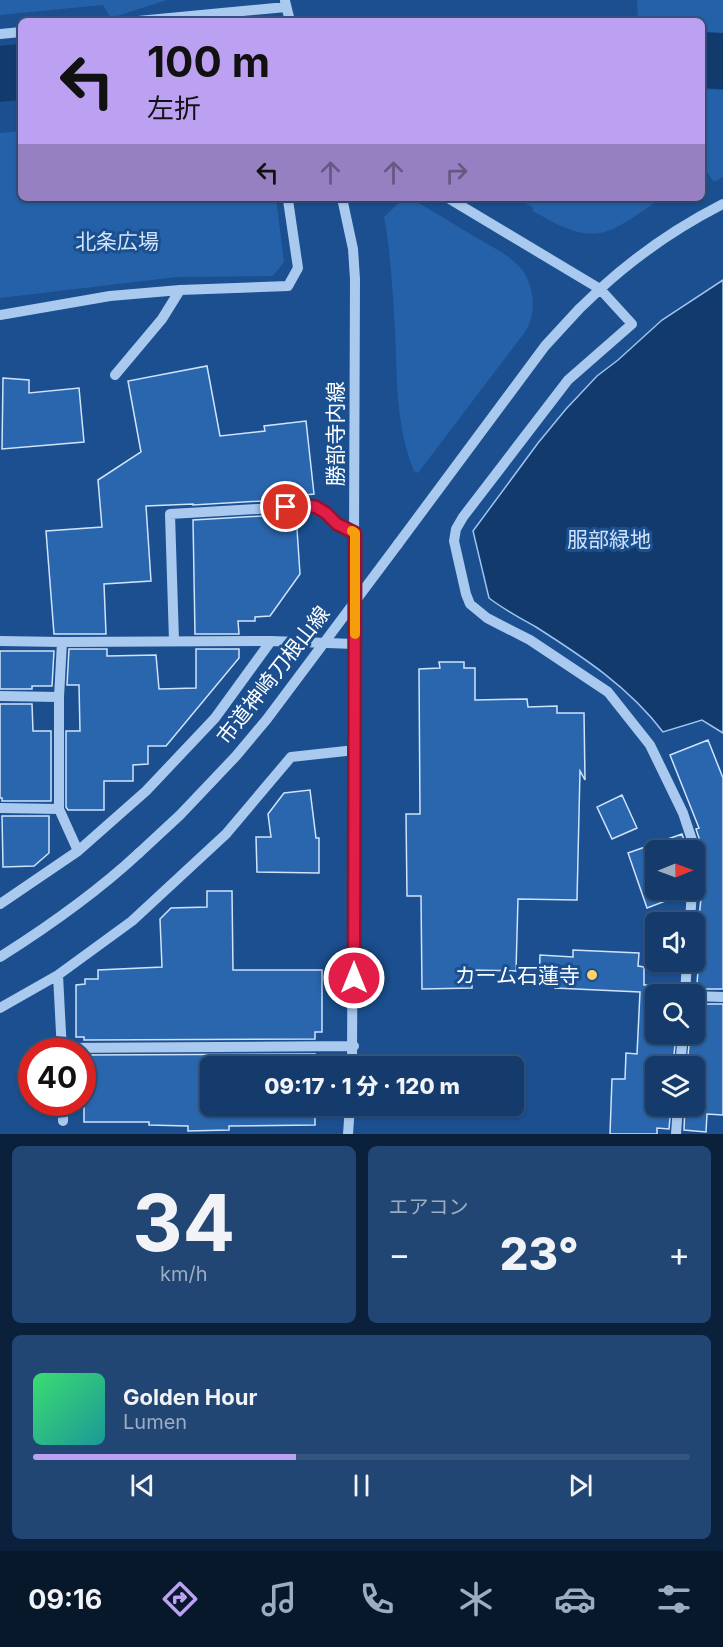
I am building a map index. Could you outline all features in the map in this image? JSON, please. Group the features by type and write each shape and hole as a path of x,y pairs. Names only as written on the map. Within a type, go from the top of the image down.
{"street":[{"path":"164,18 286,4"},
{"path":"0,34 18,32"},
{"path":"0,315 110,296 180,290 288,286 298,268 288,201"},
{"name":"勝部寺内線","path":"343,201 353,249 355,279 353,1056"},
{"path":"453,201 600,289 632,324 568,380 463,517 454,536 466,594 470,604 487,618 530,640 608,692 650,745 683,813 692,840"},
{"name":"市道神崎刀根山線","path":"0,957 31,938 113,877 180,815 236,756 267,719 545,346 600,289 641,255 702,214 723,204"},
{"path":"115,375 162,319 180,290"},
{"path":"174,641 170,514 310,506 319,509 337,524 355,533"},
{"path":"0,641 271,641 355,644"},
{"path":"0,904 78,851 146,791 215,718 271,641"},
{"path":"62,642 59,697 59,809 78,851"},
{"path":"0,696 59,697"},
{"path":"0,1008 58,975 132,921 226,834 291,757 355,750"},
{"path":"0,808 59,809"},
{"path":"58,975 61,1038"},
{"path":"705,996 723,997"},
{"path":"96,1050 354,1047"},
{"path":"63,1116 63,1121"},
{"path":"348,1134 349,1116"},
{"path":"676,1134 677,1116"}],"green space":[{"path":"0,0 167,0 111,18 103,5 0,15"},
{"path":"637,0 723,0 723,42 705,41 705,18 638,18"},
{"path":"705,89 723,90 723,177 714,182 707,172 705,173"},
{"name":"北条広場","path":"18,131 18,201 276,201 284,262 273,276 177,277 0,298 0,133"},
{"path":"401,201 415,201 512,259 525,274 533,298 532,316 525,332 418,473 414,471 407,450 400,417 391,275 384,217"},
{"path":"522,201 658,201 620,225 596,234 577,232 558,225 533,211 532,207"}],"shaded area":[{"name":"服部緑地","path":"723,280 723,733 702,720 663,732 635,701 604,674 554,638 489,598 473,531 538,443 597,376 662,320"}],"building":[{"path":"207,366 220,436 265,431 264,426 306,421 314,494 295,496 295,499 146,506 151,581 104,584 106,634 54,634 46,531 102,527 98,480 141,452 128,381"},
{"path":"3,378 29,380 29,393 79,388 84,442 2,449"},
{"path":"296,514 300,574 270,616 255,617 255,621 238,621 239,634 195,634 193,520"},
{"path":"69,649 107,649 107,656 156,655 159,689 196,688 196,649 239,649 239,658 166,746 148,746 148,764 133,765 133,781 104,781 104,810 68,810 66,807 66,731 80,731 79,685 67,685"},
{"path":"0,651 54,651 52,686 32,686 32,689 0,689"},
{"path":"439,662 464,662 464,668 475,668 475,700 527,699 528,707 557,706 557,713 584,713 585,780 580,771 577,900 518,899 516,971 472,970 472,988 422,989 421,896 407,896 406,814 420,814 419,669 440,668"},
{"path":"0,704 32,704 33,731 51,731 51,801 2,801 0,798"},
{"path":"708,740 723,778 723,989 705,989 705,984 697,984 698,972 705,972 705,912 700,912 701,900 705,900 705,840 700,840 696,829 699,828 670,755"},
{"path":"310,790 316,838 319,838 319,873 257,872 256,837 271,837 268,814 284,793"},
{"path":"622,795 637,828 612,839 597,807"},
{"path":"2,816 49,816 49,853 34,866 3,867"},
{"path":"682,834 684,840 665,840"},
{"path":"645,847 645,900 668,900 647,908 628,853"},
{"path":"207,891 232,891 233,970 322,970 322,1032 315,1032 315,1039 96,1040 96,1038 76,1037 76,985 85,984 85,979 98,979 98,970 162,967 160,919 171,908 207,907"},
{"path":"573,950 639,953 638,966 644,967 645,1044 675,1044 674,1056 645,1056 645,1116 670,1116 669,1129 657,1128 657,1134 610,1134 612,1079 625,1079 626,1053 637,1054 640,992 555,988 555,984 539,983 540,955 573,957"},
{"path":"705,1004 723,1004 723,1115 707,1114 706,1132 684,1130 685,1116 705,1116 705,1056 688,1056 689,1044 705,1044"},
{"path":"315,1054 315,1056 200,1056 200,1116 315,1116 315,1125 229,1126 229,1130 188,1131 188,1126 149,1125 149,1122 84,1122 84,1116 96,1116 96,1055"}],"waterway":[{"path":"705,60 723,61"},
{"path":"0,74 18,72"}],"slow traffic":[{"path":"352,531 355,533 355,634"}],"place":[{"name":"カーム石蓮寺","path":"592,975"}],"route":[{"path":"286,507 316,507 337,524 355,533 354,978"}]}
